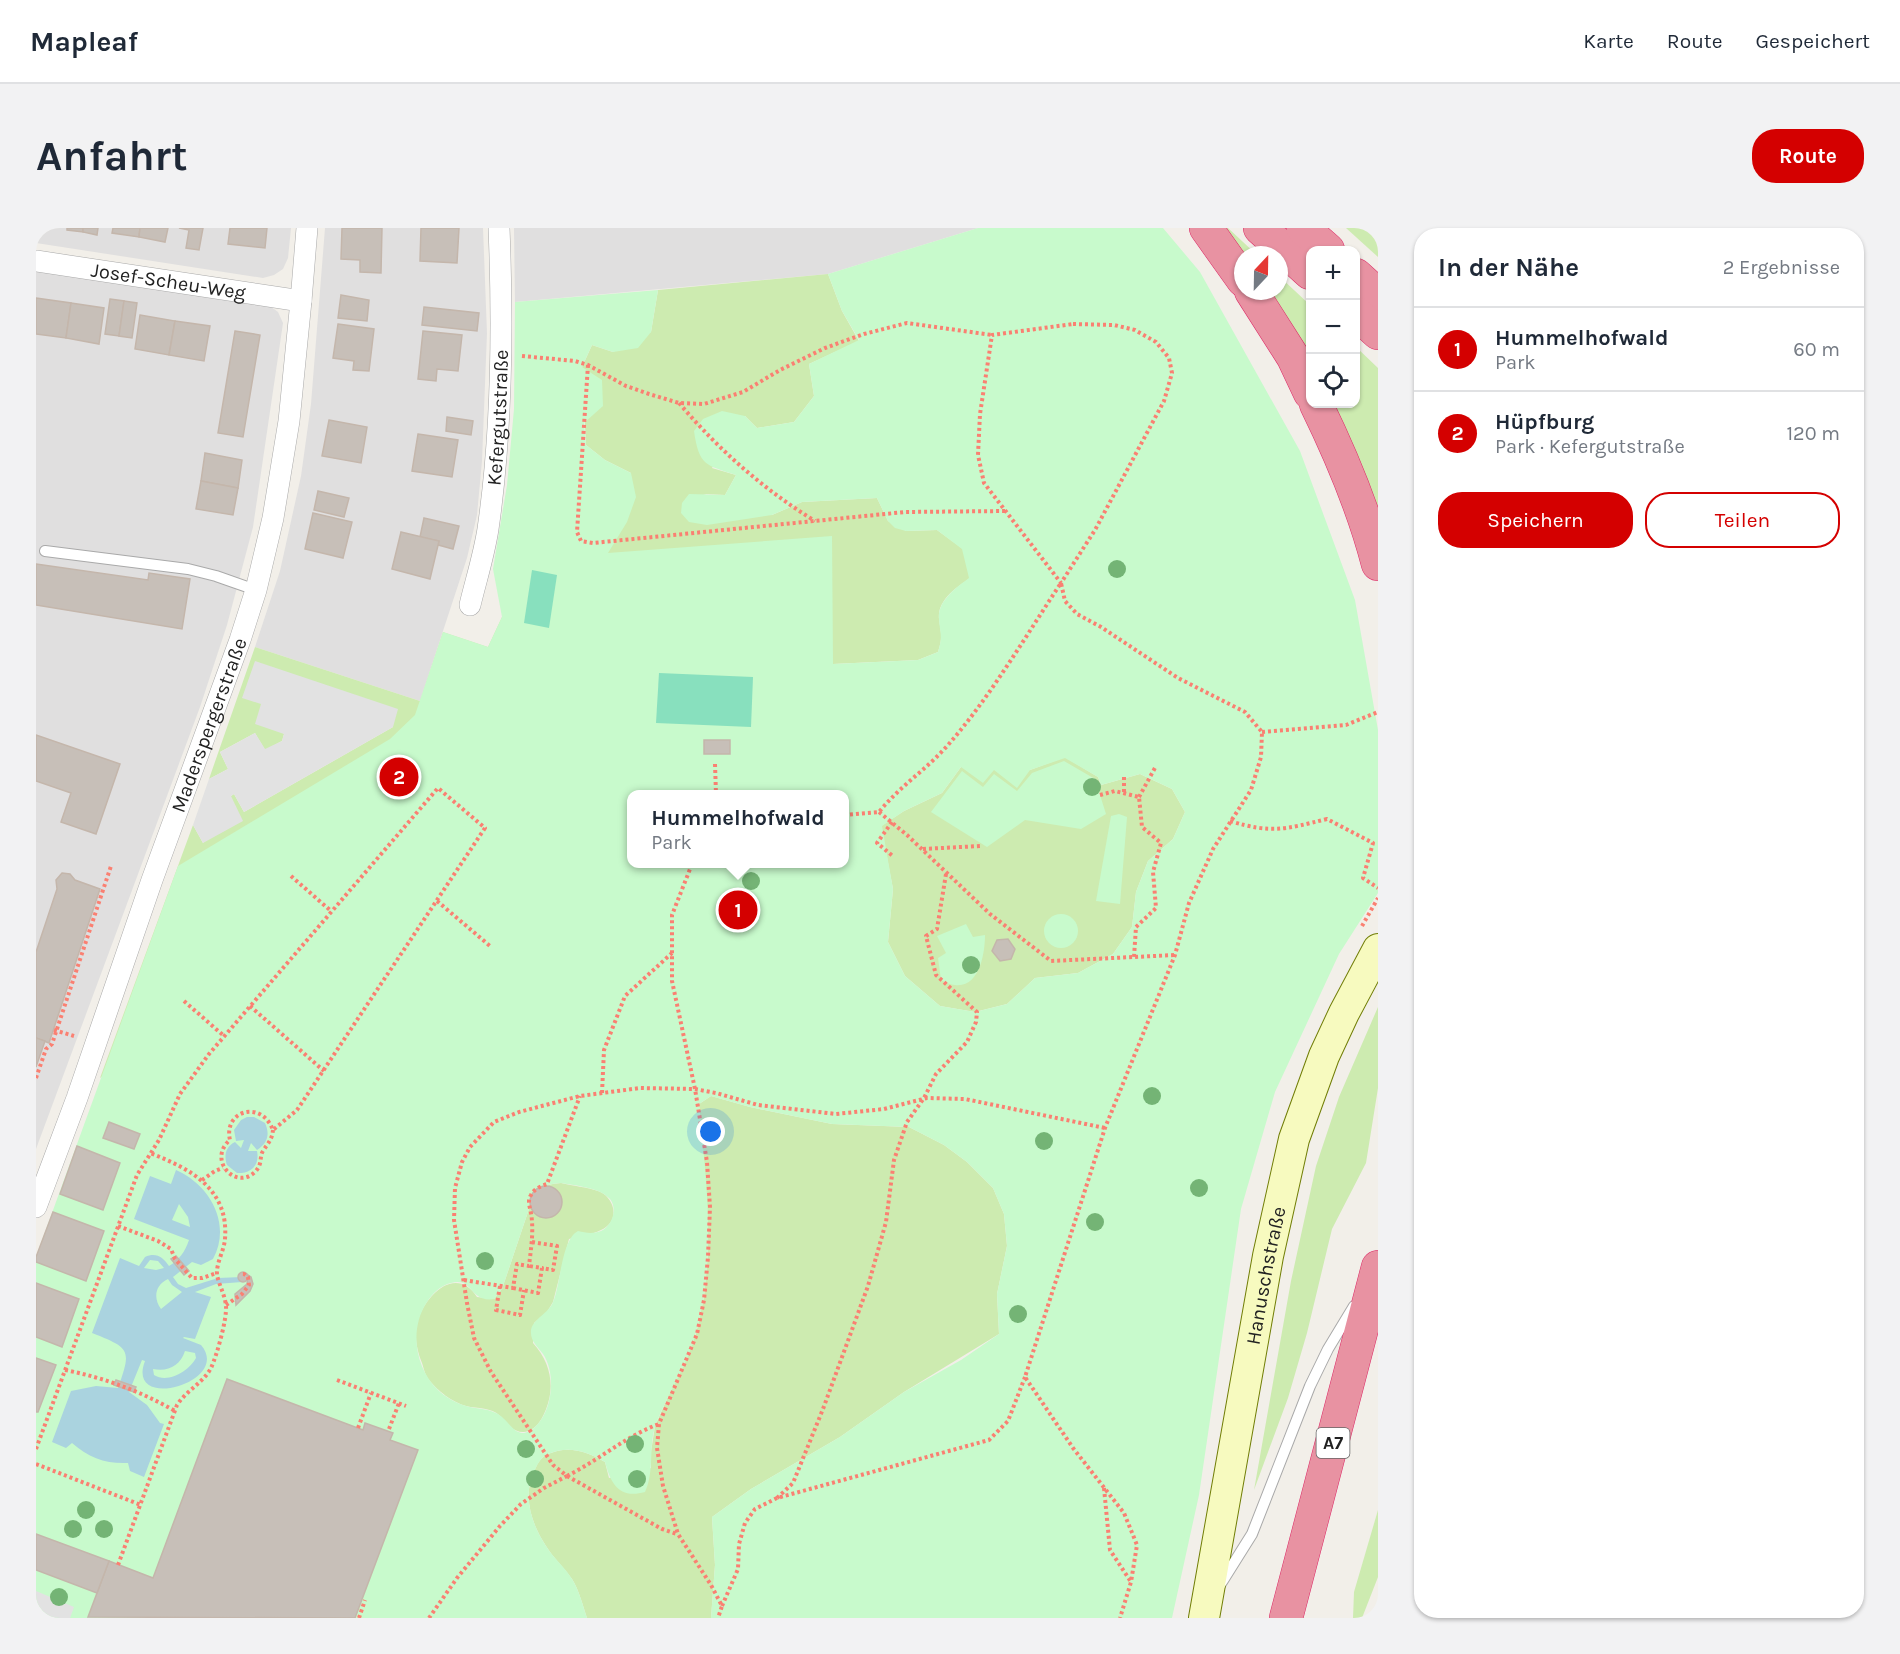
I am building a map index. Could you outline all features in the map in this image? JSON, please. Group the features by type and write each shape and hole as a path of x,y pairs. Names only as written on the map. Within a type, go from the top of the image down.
{"highway":[{"path":"1206,228 1234,267"},
{"path":"1260,228 1306,269"},
{"path":"1303,228 1323,246"},
{"path":"1360,279 1378,295"},
{"path":"1257,300 1293,357 1306,383"},
{"path":"1360,317 1378,333"},
{"path":"1318,408 1371,538 1378,564"},
{"name":"A7","path":"1286,1618 1378,1267"}],"street":[{"name":"Maderspergerstraße","path":"36,1207 77,1098 256,590 267,549 280,480 301,301 307,228"},
{"name":"Kefergutstraße","path":"470,605 487,531 495,462 502,309 499,228"},
{"name":"Josef-Scheu-Weg","path":"36,261 301,301"},
{"name":"Hanuschstraße","path":"1206,1612 1268,1256 1294,1139 1324,1056 1378,949"}],"lane":[{"path":"45,551 188,569 256,590"},
{"path":"1206,1612 1246,1546 1328,1349 1378,1267"}],"path":[{"path":"500,355 551,357 588,364 626,386 679,403 704,404 731,397 825,348 864,334 907,323 992,335 1073,324 1114,325 1135,330 1156,342 1169,358 1172,373 1164,401 1095,530 975,713 946,747 894,793 879,812"},
{"path":"718,1618 738,1569 739,1544 745,1523 755,1509 777,1498 989,1440 1008,1422 1025,1377 1105,1128 1175,955 1190,903 1213,849 1251,790 1261,758 1262,732 1245,712 1178,678 1101,627 1077,614 1065,601 1061,583 984,483 978,455 980,414 992,335"},
{"path":"588,364 577,532 581,541 593,543 905,512 1006,511"},
{"path":"679,403 705,433 739,466 772,493 816,521"},
{"path":"1262,732 1346,725 1378,712"},
{"path":"715,764 716,790"},
{"path":"1134,957 1136,927 1156,908 1153,872 1161,843 1142,827 1139,797 1156,766"},
{"path":"1124,777 1124,793"},
{"path":"36,1449 137,1175 159,1140 180,1094 224,1036 438,788 485,828 297,1110 273,1130"},
{"path":"1100,795 1115,791 1139,797"},
{"path":"849,815 879,812 922,849 990,914 1051,961 1175,955"},
{"path":"1230,821 1255,829 1280,830 1327,819 1373,843 1363,878 1378,888"},
{"path":"892,822 877,843 894,857"},
{"path":"922,849 980,846"},
{"path":"36,1078 46,1049 52,1044 111,866"},
{"path":"690,868 672,915 672,981 695,1089 707,1162 710,1207 704,1300 697,1334 659,1424 657,1448 663,1486 678,1534 722,1606"},
{"path":"777,1498 793,1483 823,1409 877,1258 886,1222 894,1160 907,1122 924,1098 936,1074 967,1042 976,1022 978,1012 936,975 926,936 937,929 946,874"},
{"path":"291,876 331,911"},
{"path":"437,901 490,946"},
{"path":"602,1093 604,1050 625,996 672,953"},
{"path":"184,1001 224,1036"},
{"path":"250,1006 324,1071"},
{"path":"55,1031 81,1038"},
{"path":"678,1534 662,1529 567,1476 553,1465 491,1372 474,1338 454,1220 455,1188 462,1162 470,1147 494,1122 519,1112 580,1096 640,1088 695,1089 758,1105 837,1114 884,1109 924,1098 965,1099 1105,1128"},
{"path":"529,1266 532,1242 529,1204 531,1195 547,1184 580,1096"},
{"path":"244,1112 257,1112 267,1118 273,1130 271,1142 262,1152 260,1166 253,1174 244,1178 238,1177 231,1175 224,1168 223,1148 230,1140 230,1126 238,1115 244,1112"},
{"path":"118,1565 180,1400 210,1369 226,1305 217,1273 224,1246 225,1225 216,1197 202,1180 184,1167 150,1153"},
{"path":"202,1180 224,1168"},
{"path":"118,1226 158,1241 171,1249 173,1256 187,1275 196,1278 217,1273"},
{"path":"513,1288 517,1264 553,1270 557,1246 532,1242"},
{"path":"464,1280 538,1293 542,1268"},
{"path":"226,1305 242,1294 249,1285 249,1278 246,1274 241,1274"},
{"path":"500,1286 496,1310 519,1315 524,1290"},
{"path":"65,1370 115,1382 136,1390 175,1411"},
{"path":"1025,1377 1073,1448 1124,1513 1137,1545 1131,1582 1120,1618"},
{"path":"338,1380 406,1406"},
{"path":"358,1428 371,1393"},
{"path":"389,1429 399,1403"},
{"path":"429,1618 457,1578 514,1512 544,1488 588,1466 643,1430 659,1424"},
{"path":"36,1464 141,1504"},
{"path":"1104,1488 1110,1550 1131,1582"},
{"path":"359,1618 365,1600"}],"shaded area":[{"path":"36,228 291,228 288,258 283,269 263,278 36,243"},
{"path":"325,228 483,228 487,333 482,461 477,515 467,558 420,701 255,647 280,571 301,476 311,404"},
{"path":"514,228 978,228 828,274 515,302"},
{"path":"36,266 270,306 278,312 283,323 253,527 227,625 200,707 36,1149"},
{"path":"255,661 398,709 393,727 244,812 234,794 231,796 243,821 203,843 193,825 209,779 228,769 220,752 255,733 265,749 282,741 284,734 255,724 261,704 242,698"},
{"path":"36,1591 74,1607 70,1618 36,1618"}],"green space":[{"path":"978,228 1163,228 1200,272 1300,451 1355,600 1378,730 1378,893 1339,954 1275,1092 1241,1209 1199,1495 1172,1618 711,1618 715,1565 712,1517 751,1489 840,1437 904,1392 961,1360 999,1334 997,1294 1007,1246 1004,1214 993,1188 967,1162 944,1145 909,1127 832,1124 750,1107 711,1096 699,1104 708,1218 706,1276 702,1304 688,1356 656,1424 652,1441 650,1476 645,1492 629,1494 623,1492 610,1477 605,1462 577,1450 555,1451 548,1454 538,1464 530,1481 529,1500 533,1520 541,1538 574,1583 587,1618 36,1618 36,1257 178,866 390,739 415,715 443,632 488,647 502,617 493,569 507,485 514,409 515,302 658,290 651,332 638,348 613,352 592,345 582,367 602,380 603,406 584,423 586,445 605,460 631,473 636,497 627,522 608,553 832,536 833,664 918,660 938,652 941,638 939,612 941,606 949,595 969,578 962,549 937,530 906,531 895,528 888,521 877,498 802,502 772,515 707,525 689,522 681,513 682,503 689,494 725,495 736,475 711,466 702,458 698,451 694,431 703,419 722,411 745,416 757,428 794,422 814,396 809,364 859,340 842,311 828,274","holes":["1065,758 1098,777 1101,785 1140,774 1172,789 1185,812 1173,839 1148,861 1136,892 1132,927 1113,954 1078,973 1035,978 1007,1004 975,1012 940,1006 905,976 888,942 893,889 882,826 904,811 942,793 961,767 983,783 994,770 1017,788 1030,770","561,1183 600,1192 610,1199 614,1212 605,1229 595,1233 578,1231 572,1236 565,1253 553,1302 532,1326 533,1340 543,1354 550,1371 551,1391 542,1419 536,1426 523,1433 514,1429 496,1413 462,1405 438,1390 430,1381 420,1360 417,1348 418,1324 429,1299 447,1284 458,1282 468,1286 480,1297 494,1299 502,1289 532,1200 541,1189 548,1185"]},
{"path":"1222,228 1228,228 1247,246 1236,246"},
{"path":"1346,228 1378,228 1378,257"},
{"path":"828,274 842,311 859,341 809,364 814,396 794,422 757,428 745,416 712,468 736,475 725,495 703,494 772,515 802,502 877,498 888,521 906,531 937,530 963,549 970,578 949,595 941,606 939,619 941,638 938,652 918,660 833,664 586,738 100,1078 193,825 203,843 234,794 244,812 393,727 261,704 284,734 282,741 265,750 255,733 220,752 228,769 209,779 255,647 420,701 443,632 488,647 529,559 631,473 605,460 586,445 582,367 592,345 613,352 651,332 658,290"},
{"path":"1288,284 1306,301 1306,361 1269,300 1288,300"},
{"path":"1360,351 1378,368 1378,517 1331,408 1360,408"},
{"path":"532,570 557,575 549,628 524,623"},
{"path":"659,673 753,677 751,727 656,723"},
{"path":"1065,757 1098,777 1101,785 1140,774 1172,789 1185,812 1173,839 1148,861 1136,892 1132,927 1113,954 1078,973 1035,978 1007,1004 975,1012 940,1006 905,976 888,942 893,889 881,826 904,811 942,793 961,767 1030,770"},
{"path":"1064,761 1095,779 1106,814 1081,829 1025,820 987,847 931,812 962,771 983,787 994,774 1017,791 1032,773"},
{"path":"1119,814 1127,817 1120,904 1096,901 1111,816"},
{"path":"1061,914 1073,919 1078,931 1073,943 1061,948 1049,943 1044,931 1049,919"},
{"path":"966,924 973,937 985,935 984,950 975,975 970,981 955,985 941,980 938,958 946,953 937,936"},
{"path":"1378,1007 1378,1088 1366,1163 1332,1229 1307,1333 1288,1398 1254,1490 1291,1281 1316,1166 1339,1097"},
{"path":"711,1096 750,1107 832,1124 909,1127 944,1145 967,1162 993,1188 1004,1214 1007,1246 997,1294 999,1334 904,1392 840,1437 751,1489 712,1517 715,1565 711,1618 587,1618 574,1583 541,1538 533,1520 529,1500 530,1481 543,1457 563,1450 584,1452 605,1462 609,1478 651,1468 655,1426 696,1334 704,1297 708,1253 707,1207 699,1104"},
{"path":"561,1183 589,1188 603,1194 611,1202 613,1216 611,1222 599,1231 569,1239 553,1302 547,1312 534,1323 533,1343 545,1360 551,1389 542,1418 531,1430 523,1432 508,1425 496,1413 456,1402 433,1384 426,1374 419,1354 416,1328 426,1303 434,1294 451,1284 460,1283 469,1288 477,1297 494,1299 502,1289 532,1200 544,1187"},
{"path":"1378,1510 1378,1577 1362,1618 1353,1618 1354,1592"}],"water":[{"path":"254,1117 265,1123 267,1138 257,1150 251,1143 248,1151 257,1151 258,1156 253,1168 237,1173 227,1165 226,1152 235,1142 241,1148 244,1140 236,1141 234,1130 241,1120"},
{"path":"176,1170 199,1185 214,1207 219,1219 220,1232 213,1259 201,1265 192,1262 173,1277 178,1284 186,1288 218,1278 242,1277 242,1282 216,1284 195,1292 211,1297 195,1339 183,1338 201,1345 207,1358 203,1370 192,1380 162,1389 150,1386 143,1377 145,1361 142,1360 129,1392 147,1405 160,1423 164,1424 144,1477 130,1471 128,1463 98,1459 72,1443 66,1448 52,1442 71,1391 96,1386 118,1388 125,1365 124,1352 114,1342 92,1333 120,1258 139,1266 145,1257 156,1255 169,1266 186,1248 189,1240 134,1219 150,1176 171,1184","holes":["179,1204 188,1217 190,1227 172,1220","150,1260 158,1261 164,1268 156,1270 144,1268","168,1279 182,1292 161,1309 156,1296 158,1288","185,1351 195,1353 196,1358 178,1375 165,1378 154,1375 153,1369 164,1370 173,1367"]}],"building":[{"path":"67,228 83,228 83,232 67,230"},
{"path":"83,228 98,228 97,235 83,232"},
{"path":"113,228 140,228 139,237 112,233"},
{"path":"140,228 168,228 165,242 139,237"},
{"path":"179,228 203,228 199,250 186,248 189,230"},
{"path":"230,228 267,228 265,248 228,244"},
{"path":"342,228 382,228 381,273 360,272 360,260 341,259"},
{"path":"421,228 459,228 457,263 420,261"},
{"path":"341,295 369,300 367,321 338,318"},
{"path":"36,298 71,303 66,338 36,334"},
{"path":"110,299 124,301 119,336 105,334"},
{"path":"124,301 137,303 132,338 119,336"},
{"path":"71,303 104,308 99,344 66,338"},
{"path":"424,307 479,313 477,331 422,325"},
{"path":"140,315 175,321 169,355 135,349"},
{"path":"175,321 210,326 204,361 169,355"},
{"path":"338,324 374,329 369,371 353,370 354,361 333,358"},
{"path":"235,331 260,335 243,437 218,433"},
{"path":"423,331 462,335 458,371 437,369 436,381 418,379"},
{"path":"447,417 473,421 471,435 446,431"},
{"path":"329,420 367,427 361,463 322,456"},
{"path":"418,434 458,440 452,477 412,471"},
{"path":"205,453 242,460 238,488 201,481"},
{"path":"201,481 238,488 233,515 196,509"},
{"path":"318,491 349,498 344,517 314,510"},
{"path":"313,513 352,522 343,558 305,549"},
{"path":"424,518 459,526 453,549 438,545 439,541 420,537"},
{"path":"401,532 439,541 430,579 392,569"},
{"path":"36,564 148,580 149,573 190,579 182,629 36,605"},
{"path":"36,735 120,764 96,834 61,822 71,793 36,781"},
{"path":"704,740 730,740 730,754 704,754"},
{"path":"62,873 70,874 75,880 100,889 49,1043 36,1038 36,952 57,889 56,880"},
{"path":"1008,939 1015,949 1011,959 1000,961 992,951 997,940"},
{"path":"36,1038 45,1041 36,1067"},
{"path":"109,1122 140,1134 134,1149 103,1138"},
{"path":"77,1146 120,1163 103,1210 60,1194"},
{"path":"546,1186 557,1191 562,1202 557,1213 546,1218 535,1213 530,1202 535,1191"},
{"path":"53,1212 104,1231 86,1281 36,1262"},
{"path":"176,1256 189,1271 184,1275 171,1259"},
{"path":"243,1272 247,1273 247,1281 243,1282 239,1281 238,1277 239,1273"},
{"path":"245,1273 251,1277 253,1284 250,1291 236,1305 235,1294 247,1284 248,1276"},
{"path":"36,1283 79,1299 62,1347 36,1337"},
{"path":"36,1358 56,1365 38,1412 36,1412"},
{"path":"227,1379 363,1430 365,1423 393,1433 390,1440 418,1450 355,1618 88,1617 109,1561 153,1578"},
{"path":"116,1380 136,1387 134,1392 114,1385"},
{"path":"36,1534 109,1561 97,1593 36,1570"}],"place":[{"name":"Hüpfburg","path":"399,777"},
{"name":"Hummelhofwald","path":"738,910"}]}
